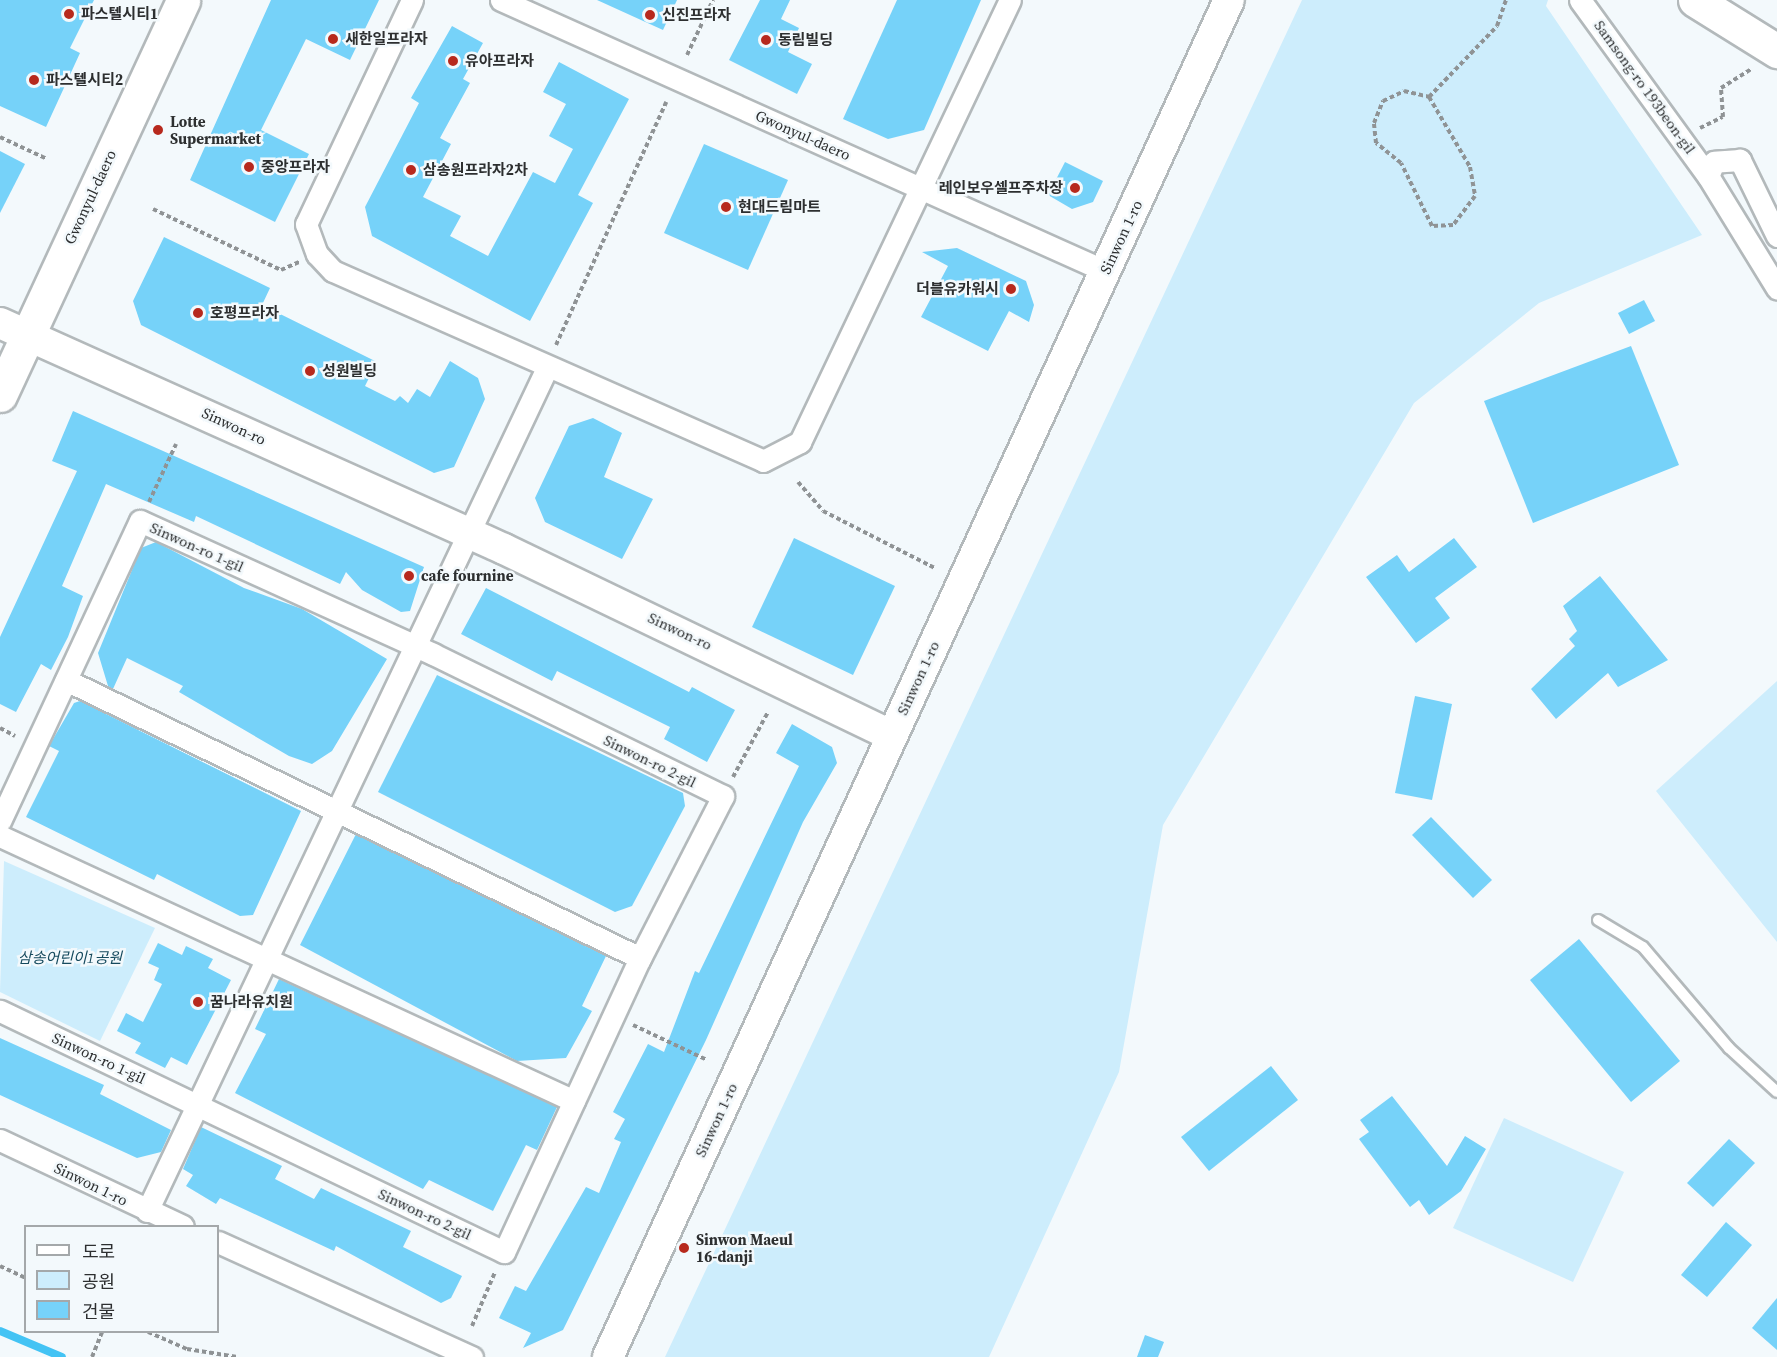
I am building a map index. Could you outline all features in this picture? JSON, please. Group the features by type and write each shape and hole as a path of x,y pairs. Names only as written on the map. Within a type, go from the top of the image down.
{"main road":[{"name":"Gwonyul-daero","path":"0,395 12,329 183,0"},
{"path":"1695,0 1769,62"}],"street":[{"path":"412,0 306,224 317,254 333,271 547,368 763,461 785,454 800,442 1010,0"},
{"name":"Gwonyul-daero","path":"501,0 1105,271"},
{"name":"Sinwon 1-ro","path":"608,1357 1229,0"},
{"name":"Samsong-ro 193beon-gil","path":"1580,0 1708,176 1777,288"},
{"name":"Samsong-ro 193beon-gil","path":"1708,176 1714,162 1740,160 1777,236"},
{"name":"Sinwon-ro","path":"12,329 466,533 891,735"},
{"path":"147,1211 466,533 547,368"},
{"name":"Sinwon-ro 1-gil","path":"0,821 140,521 414,645"},
{"name":"Sinwon-ro 2-gil","path":"414,645 723,796"},
{"path":"66,680 640,958"},
{"path":"504,1252 640,958 723,796"},
{"path":"0,836 574,1101"},
{"name":"Sinwon-ro 1-gil","path":"0,1011 196,1106"},
{"name":"Sinwon-ro 2-gil","path":"196,1106 504,1252"},
{"name":"Sinwon 1-ro","path":"0,1140 178,1225"},
{"path":"219,1242 472,1357"}],"lane":[{"path":"1598,920 1643,946 1729,1048 1777,1092"}],"path":[{"path":"687,55 713,0"},
{"path":"1429,97 1497,26 1506,0"},
{"path":"1701,127 1723,117 1721,88 1734,77 1769,62"},
{"path":"1404,91 1429,97 1470,167 1475,196 1453,225 1432,226 1401,163 1376,143 1374,123 1383,101 1404,91"},
{"path":"556,345 666,102"},
{"path":"0,137 47,159"},
{"path":"153,209 281,270 299,262"},
{"path":"140,521 176,444"},
{"path":"798,482 824,511 935,568"},
{"path":"723,796 768,712"},
{"path":"614,1016 707,1060"},
{"path":"472,1326 504,1252"},
{"path":"0,1266 24,1277"},
{"path":"92,1357 102,1333"},
{"path":"150,1333 187,1349 237,1357"}],"green space":[{"path":"1302,0 1548,0 1546,6 1702,235 1539,303 1414,403 1163,825 1119,1072 989,1357 665,1357"},
{"path":"1777,681 1777,942 1656,791"},
{"name":"삼송어린이1공원","path":"4,861 155,928 100,1041 0,992"},
{"path":"1504,1118 1624,1172 1573,1282 1453,1228"}],"building":[{"name":"파스텔시티2","path":"0,0 94,0 70,48 80,53 46,127 0,106"},
{"path":"271,0 379,0 350,60 306,39 261,130 309,154 275,222 190,180"},
{"name":"신진프라자","path":"597,0 677,0 663,30"},
{"name":"동림빌딩","path":"760,0 790,0 781,19 799,28 788,52 812,64 797,94 729,60"},
{"path":"897,0 981,0 924,130 888,139 843,119"},
{"path":"452,26 483,43 463,79 470,83 440,138 451,144 423,197 461,216 450,236 488,256 533,172 555,183 573,149 549,136 566,104 543,92 559,62 629,99 578,195 593,203 530,321 372,236 365,207 419,103 411,98"},
{"name":"현대드림마트","path":"704,144 788,180 748,270 664,233"},
{"path":"0,151 25,164 0,213"},
{"name":"레인보우셀프주차장","path":"1065,162 1103,181 1093,202 1072,209 1048,195"},
{"path":"164,237 270,288 262,305 377,362 365,386 395,401 400,396 408,403 417,389 430,397 450,361 478,378 485,399 454,467 434,473 141,325 133,301"},
{"path":"957,248 1026,281 1034,305 1029,322 1009,311 988,351 921,317 948,266 922,252"},
{"path":"1644,300 1655,321 1629,334 1618,313"},
{"path":"1631,346 1679,465 1533,523 1484,401"},
{"path":"73,411 424,567 410,611 401,612 362,590 346,572 340,584 196,516 194,522 106,484 62,586 83,596 68,637 51,670 41,664 16,712 0,704 0,637 77,471 52,461"},
{"path":"593,418 622,433 604,477 653,499 622,559 545,522 535,498 569,426"},
{"path":"794,538 895,586 853,675 752,627"},
{"path":"1454,538 1477,567 1435,598 1450,618 1416,643 1366,577 1397,555 1409,572"},
{"path":"156,542 244,588 302,609 387,659 332,751 312,764 289,756 179,692 183,686 127,658 113,689 108,686 98,653 141,548"},
{"path":"1600,576 1668,660 1618,687 1608,673 1556,719 1531,689 1575,646 1569,639 1577,631 1563,606"},
{"path":"486,588 689,692 692,687 735,710 707,762 664,739 670,727 557,671 552,681 461,634"},
{"path":"437,675 683,793 685,806 632,906 615,912 378,792"},
{"path":"1415,696 1452,704 1432,800 1395,793"},
{"path":"80,701 301,811 253,915 240,916 157,874 154,880 26,817 59,751 49,746 74,703"},
{"path":"792,724 832,747 837,763 803,822 706,1040 563,1330 523,1348 531,1333 499,1318 515,1286 526,1291 586,1187 599,1193 621,1142 614,1139 625,1119 613,1112 648,1044 664,1052 695,971 699,973 799,766 776,753"},
{"path":"1431,817 1492,880 1473,898 1412,835"},
{"path":"356,834 606,956 582,1006 592,1011 566,1058 517,1061 300,945"},
{"path":"1579,939 1680,1061 1631,1102 1530,980"},
{"name":"꿈나라유치원","path":"158,943 182,955 186,946 213,959 208,968 231,980 187,1065 171,1057 165,1068 135,1053 141,1043 117,1031 126,1013 143,1022 162,984 154,980 159,968 148,963"},
{"path":"279,979 557,1107 537,1150 526,1145 493,1211 429,1180 423,1189 235,1093 266,1034 255,1029"},
{"path":"0,1038 104,1085 100,1094 171,1130 161,1152 137,1158 0,1095"},
{"path":"1271,1066 1298,1100 1209,1171 1181,1137"},
{"path":"1392,1096 1447,1166 1465,1136 1486,1149 1461,1191 1429,1215 1419,1200 1410,1207 1359,1139 1369,1132 1360,1120"},
{"path":"201,1127 282,1166 275,1179 314,1199 321,1188 411,1231 403,1247 462,1276 451,1298 441,1303 336,1246 334,1251 220,1198 216,1204 186,1186 193,1175 183,1169"},
{"path":"1729,1139 1755,1163 1713,1207 1687,1183"},
{"path":"1726,1222 1752,1245 1707,1297 1681,1275"},
{"path":"1777,1298 1777,1350 1752,1328"},
{"path":"1145,1335 1164,1342 1158,1357 1137,1357"}],"waterway":[{"path":"0,1331 62,1357"}],"place":[{"name":"파스텔시티1","path":"69,14"},
{"name":"신진프라자","path":"650,15"},
{"name":"새한일프라자","path":"333,39"},
{"name":"동림빌딩","path":"766,40"},
{"name":"유아프라자","path":"453,61"},
{"name":"파스텔시티2","path":"34,80"},
{"name":"Lotte Supermarket","path":"158,130"},
{"name":"중앙프라자","path":"249,167"},
{"name":"삼송원프라자2차","path":"411,170"},
{"name":"레인보우셀프주차장","path":"1075,188"},
{"name":"현대드림마트","path":"726,207"},
{"name":"더블유카워시","path":"1011,289"},
{"name":"호평프라자","path":"198,313"},
{"name":"성원빌딩","path":"310,371"},
{"name":"cafe fournine","path":"409,576"},
{"name":"꿈나라유치원","path":"198,1002"},
{"name":"Sinwon Maeul 16-danji","path":"684,1248"}]}
